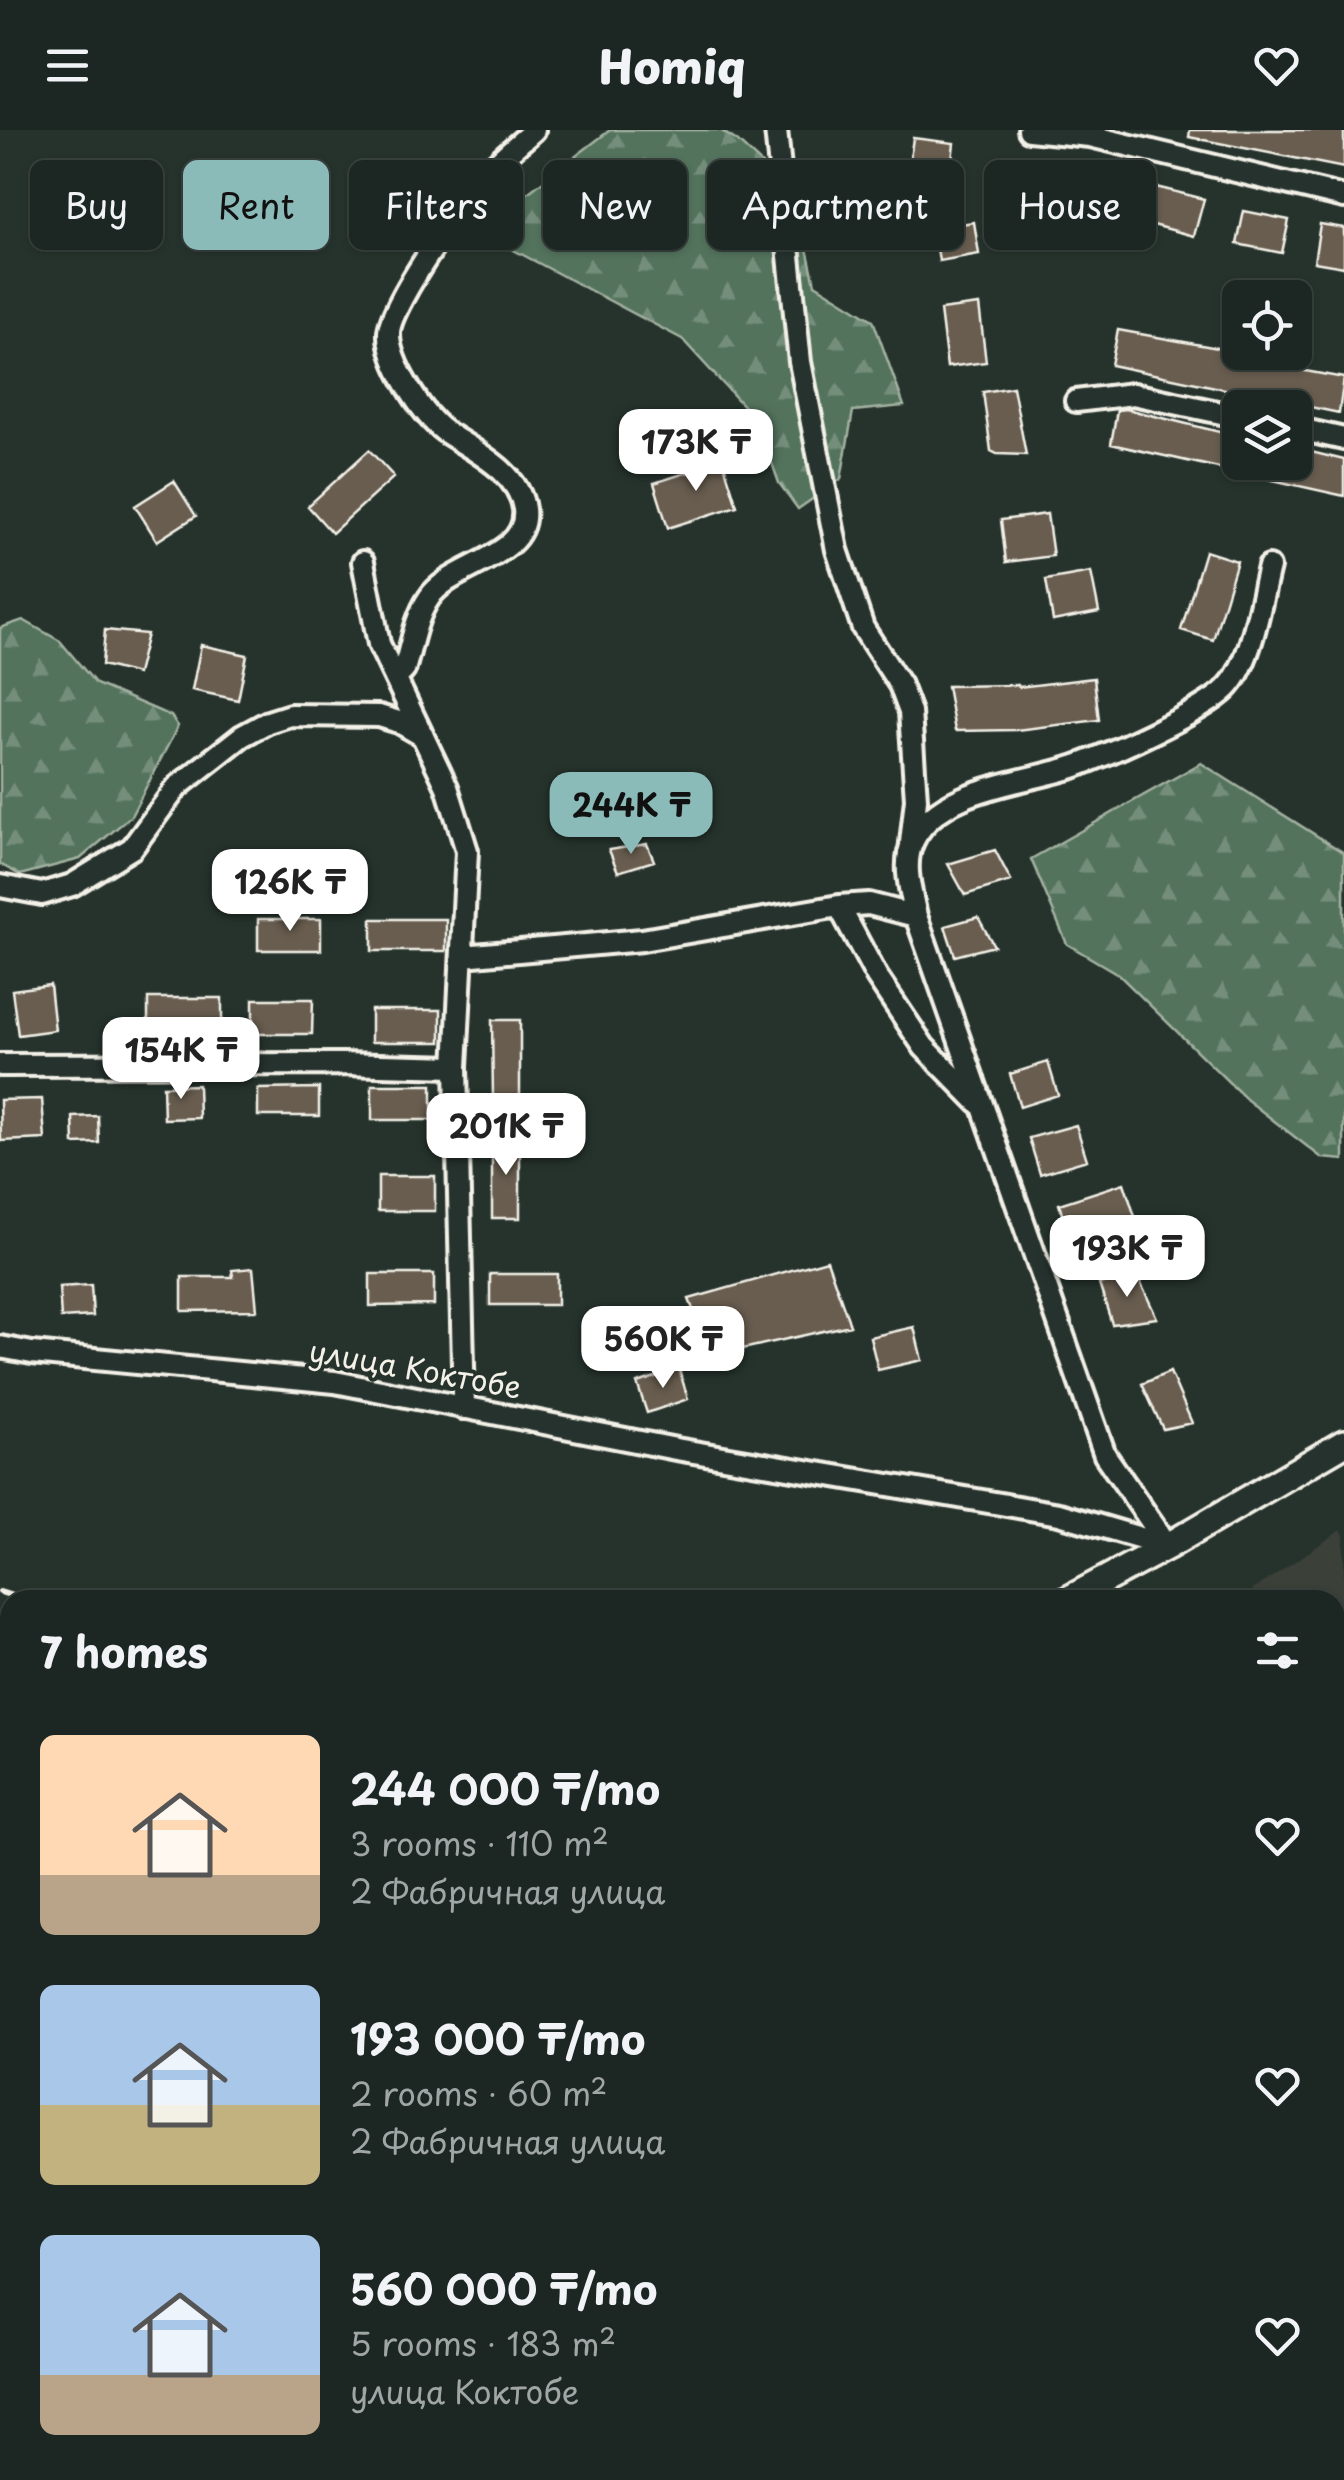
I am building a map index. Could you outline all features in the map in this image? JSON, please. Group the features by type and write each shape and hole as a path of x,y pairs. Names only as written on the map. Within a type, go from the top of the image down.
{"street":[{"path":"397,677 404,670 429,598 449,579 512,543 522,528 524,509 517,489 495,465 439,427 405,383 389,333 393,314 404,291 492,168 534,130"},
{"path":"776,130 800,362 836,550 863,628 900,685 910,712 916,799 908,861 916,916 1105,1455 1168,1546"},
{"path":"1029,130 1090,136 1344,196"},
{"path":"1076,401 1132,394 1222,413"},
{"path":"1312,431 1344,438"},
{"path":"363,562 379,644 447,787 467,851 456,1068 464,1408"},
{"path":"912,844 919,830 942,808 971,794 1078,765 1196,710 1226,690 1242,670 1269,567"},
{"path":"0,886 42,894 72,885 132,848 177,787 242,736 268,722 290,715 379,716 399,722 424,737"},
{"path":"463,956 642,940 838,906 869,904 916,916"},
{"path":"838,906 877,976 924,1047 984,1108"},
{"path":"0,1065 342,1064 456,1068"},
{"name":"улица Коктобе","path":"0,1347 32,1354 335,1382 676,1449 1060,1514 1168,1546"},
{"path":"1086,1590 1344,1443"}],"shaded area":[{"path":"1341,1530 1344,1590 1253,1590"}],"green space":[{"path":"610,130 720,130 757,160 707,160 707,250 807,250 815,284 873,320 904,406 853,411 841,479 798,509 779,483 757,421 682,339 514,250 523,250 523,196 543,181 543,250 687,250 687,160 571,160"},
{"path":"23,620 60,641 96,684 171,716 178,726 131,816 80,859 20,875 0,864 0,628"},
{"path":"1201,763 1344,853 1344,1160 1322,1158 1246,1099 1118,974 1067,944 1031,859"}],"building":[{"path":"1190,130 1344,130 1344,168 1189,137"},
{"path":"913,138 954,143 952,160 910,160"},
{"path":"1156,187 1204,199 1194,236 1156,226"},
{"path":"1244,211 1289,220 1282,253 1237,244"},
{"path":"974,222 979,254 939,261 937,250 964,250 964,224"},
{"path":"1320,224 1344,228 1344,267 1314,262"},
{"path":"979,305 986,362 947,367 940,310"},
{"path":"1118,330 1222,349 1222,370 1300,370 1344,378 1339,413 1312,407 1312,390 1230,390 1111,365"},
{"path":"1013,387 1026,455 991,451 983,392"},
{"path":"1117,410 1222,433 1222,469 1111,444"},
{"path":"369,450 394,477 332,533 308,506"},
{"path":"1312,452 1344,460 1344,496 1272,480 1312,480"},
{"path":"723,461 737,506 668,528 654,483"},
{"path":"174,481 196,516 157,541 135,506"},
{"path":"1047,514 1053,556 1006,562 1001,520"},
{"path":"1205,551 1237,561 1213,640 1181,630"},
{"path":"1091,572 1099,612 1053,621 1046,580"},
{"path":"105,630 147,634 137,674 102,665"},
{"path":"201,645 247,655 238,700 192,690"},
{"path":"1094,678 1099,720 1016,730 955,731 947,686 1019,687"},
{"path":"647,844 654,861 618,872 609,850"},
{"path":"995,850 1011,881 965,895 948,864"},
{"path":"978,917 994,946 955,956 945,926"},
{"path":"258,919 321,919 321,950 258,950"},
{"path":"372,919 446,919 446,951 372,951"},
{"path":"50,985 55,1030 18,1035 12,990"},
{"path":"148,998 222,998 222,1030 148,1031"},
{"path":"253,999 313,999 312,1034 253,1034"},
{"path":"371,1010 441,1010 441,1042 371,1042"},
{"path":"492,1020 520,1020 520,1100 493,1100"},
{"path":"1048,1062 1058,1095 1020,1107 1010,1074"},
{"path":"198,1085 199,1118 164,1119 163,1086"},
{"path":"372,1085 432,1085 432,1120 372,1120"},
{"path":"319,1088 319,1116 258,1116 258,1089"},
{"path":"42,1099 45,1139 1,1141 0,1100"},
{"path":"98,1116 99,1143 74,1144 73,1117"},
{"path":"1076,1125 1087,1160 1040,1174 1029,1138"},
{"path":"492,1139 520,1139 520,1218 492,1218"},
{"path":"378,1176 435,1176 435,1211 378,1211"},
{"path":"1124,1183 1140,1232 1074,1253 1059,1204"},
{"path":"827,1260 850,1325 711,1356 689,1299"},
{"path":"253,1268 257,1310 182,1311 182,1277 233,1277 232,1270"},
{"path":"1136,1273 1157,1318 1112,1324 1099,1284"},
{"path":"370,1274 434,1274 434,1305 370,1306"},
{"path":"490,1274 557,1274 557,1305 490,1305"},
{"path":"91,1285 93,1316 61,1318 59,1287"},
{"path":"914,1327 922,1360 878,1370 870,1337"},
{"path":"679,1369 688,1399 647,1413 637,1383"},
{"path":"1170,1372 1192,1423 1163,1429 1142,1384"}]}
